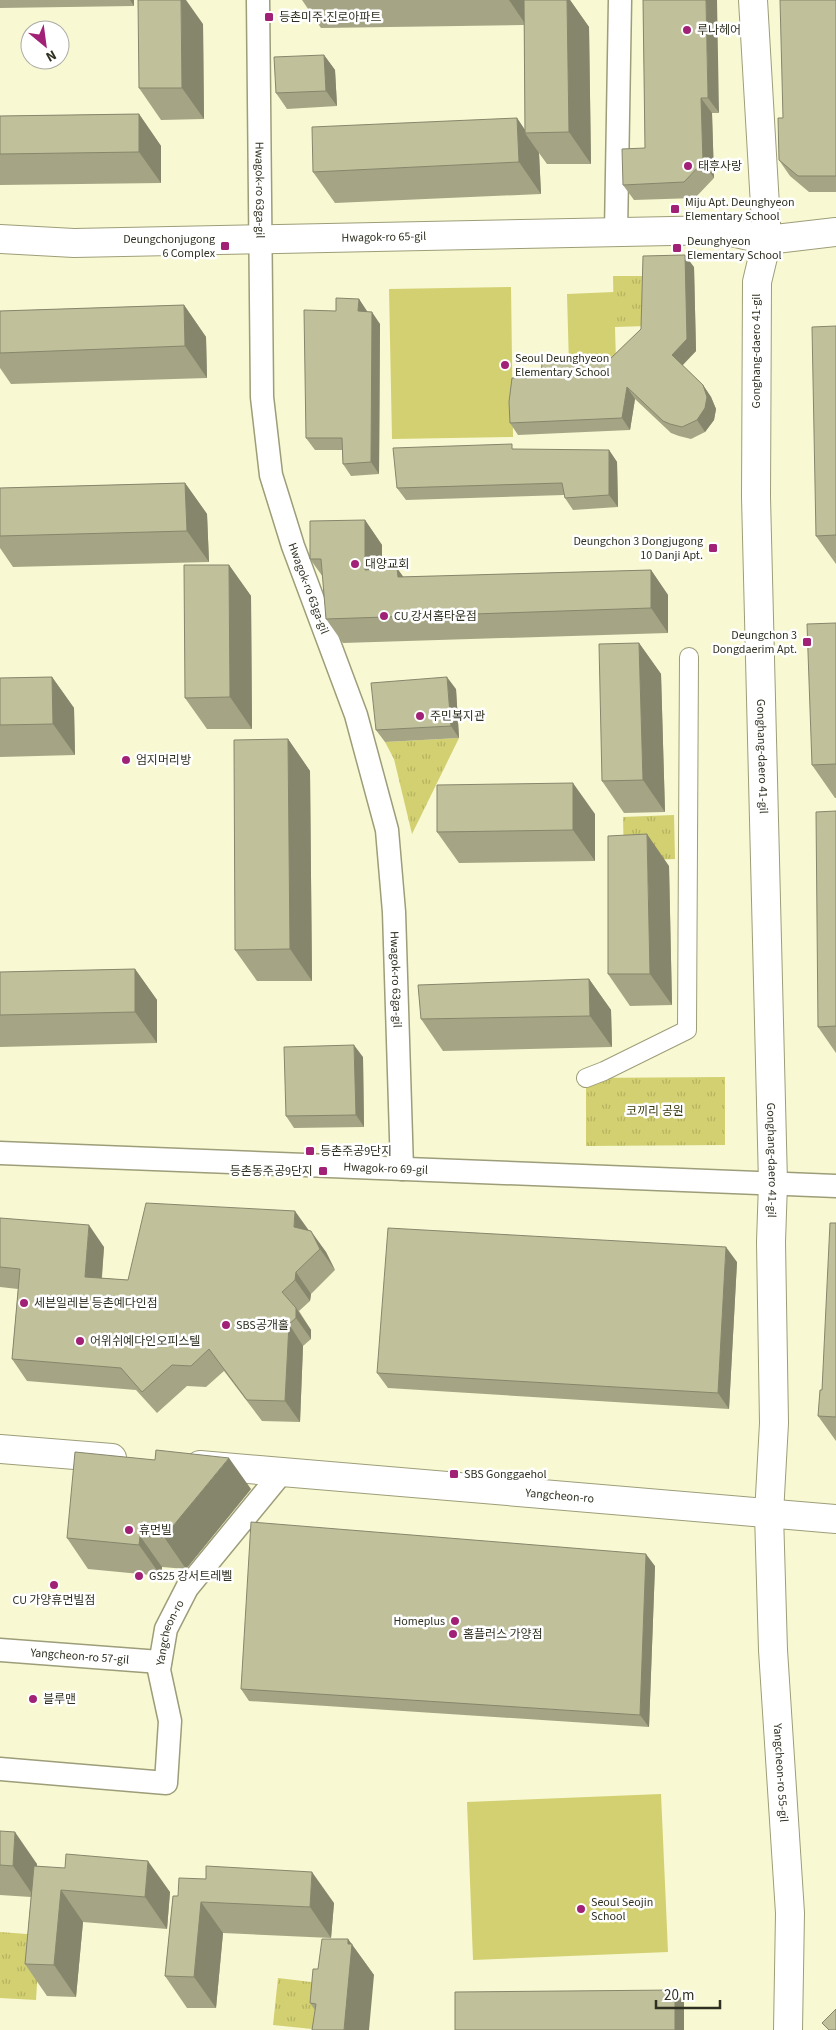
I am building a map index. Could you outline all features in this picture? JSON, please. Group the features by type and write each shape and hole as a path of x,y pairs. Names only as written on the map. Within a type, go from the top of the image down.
{"street":[{"name":"Hwagok-ro 63ga-gil","path":"258,0 262,239 262,397 271,475 293,546 356,715 388,830 394,912 402,1169"},
{"path":"616,232 620,0"},
{"name":"Gonghang-daero 41-gil","path":"753,0 767,240 757,282 756,497 773,1183 774,1423 769,1514"},
{"name":"Hwagok-ro 65-gil","path":"0,239 74,244 723,230 767,240 836,232"},
{"path":"586,1078 687,1030 688,657"},
{"name":"Hwagok-ro 69-gil","path":"0,1153 836,1186"},
{"path":"0,1449 136,1460"},
{"name":"Yangcheon-ro","path":"176,1463 836,1519"},
{"name":"Yangcheon-ro","path":"0,1769 166,1783 170,1721 159,1670 166,1629 187,1588 283,1472"},
{"name":"Yangcheon-ro 55-gil","path":"769,1514 773,1650 790,1913 788,2030"},
{"name":"Yangcheon-ro 57-gil","path":"0,1650 160,1662"}],"green space":[{"path":"613,276 646,276 647,326 614,327"},
{"path":"511,287 513,437 392,439 389,289"},
{"path":"614,292 616,363 569,365 567,294"},
{"path":"459,738 412,834 394,759 385,742"},
{"path":"674,815 675,859 624,861 623,817"},
{"name":"코끼리 공원","path":"725,1077 725,1145 586,1146 586,1078"},
{"path":"661,1794 668,1952 473,1960 467,1802"},
{"path":"0,1932 40,1935 36,2000 0,1998"},
{"path":"278,1978 327,1984 322,2030 273,2025"}],"building":[{"path":"138,0 181,0 182,88 139,88"},
{"path":"524,0 567,0 569,132 525,133"},
{"path":"643,0 706,0 708,98 701,98 703,162 684,182 623,185 622,149 645,148"},
{"path":"780,0 836,0 836,176 798,176 779,160 778,118 783,118"},
{"path":"324,55 326,91 276,93 274,57"},
{"path":"139,114 139,152 0,154 0,116"},
{"path":"517,118 519,162 313,172 312,127"},
{"path":"685,255 687,339 672,355 703,385 707,397 705,408 697,420 682,427 663,421 627,387 622,418 510,423 509,402 512,378 541,377 542,363 609,360 641,329 643,256"},
{"path":"336,298 359,299 358,311 372,312 371,462 343,464 342,438 306,438 304,310 336,311"},
{"path":"184,305 185,346 0,353 0,311"},
{"path":"836,326 836,535 816,536 812,327"},
{"path":"512,444 512,449 609,450 609,495 565,498 562,483 397,488 393,448"},
{"path":"185,483 187,531 0,536 0,488"},
{"path":"365,520 365,570 397,568 398,577 651,570 651,608 326,619 321,559 310,559 310,521"},
{"path":"184,565 229,565 230,697 185,698"},
{"path":"836,623 836,764 812,765 807,624"},
{"path":"639,643 643,780 602,781 599,644"},
{"path":"52,677 53,724 0,725 0,678"},
{"name":"주민복지관","path":"447,677 451,726 376,730 371,683"},
{"path":"288,739 290,949 235,950 234,740"},
{"path":"573,783 573,830 437,832 437,785"},
{"path":"836,811 836,1026 818,1027 816,812"},
{"path":"647,834 650,974 608,974 608,836"},
{"path":"135,969 135,1012 0,1015 0,972"},
{"path":"589,979 590,1016 421,1019 418,985"},
{"path":"354,1045 356,1115 286,1116 284,1047"},
{"path":"146,1203 295,1211 294,1227 311,1231 320,1249 296,1272 295,1280 282,1292 296,1308 296,1318 289,1324 285,1401 247,1400 209,1349 191,1366 172,1365 142,1392 121,1368 12,1359 20,1269 0,1267 0,1218 89,1225 85,1277 128,1280"},
{"path":"830,1223 836,1223 836,1417 818,1416 820,1390 822,1390"},
{"path":"388,1228 726,1247 718,1393 377,1373"},
{"path":"156,1450 229,1458 164,1537 140,1536 139,1545 67,1538 75,1452 155,1460"},
{"name":"홈플러스 가양점","path":"251,1522 646,1554 640,1715 241,1689"},
{"path":"0,1831 15,1832 13,1866 0,1865"},
{"path":"66,1854 148,1861 145,1897 61,1890 54,1965 25,1964 34,1866 65,1868"},
{"path":"206,1866 312,1872 310,1907 201,1902 194,1977 165,1976 173,1896 178,1896 179,1878 206,1879"},
{"path":"322,1939 348,1939 348,1944 352,1944 344,2030 312,2030 316,2004 310,2003 313,1969 318,1969"},
{"path":"675,1990 675,2030 455,2030 455,1992"},
{"path":"836,2009 836,2030 829,2030 822,2023"}],"place":[{"name":"등촌미주.진로아파트","path":"269,17"},
{"name":"루나헤어","path":"687,30"},
{"name":"태후사랑","path":"688,166"},
{"name":"Miju Apt. Deunghyeon Elementary School","path":"675,209"},
{"name":"Deungchonjugong 6 Complex","path":"225,246"},
{"name":"Deunghyeon Elementary School","path":"677,248"},
{"name":"Seoul Deunghyeon Elementary School","path":"505,365"},
{"name":"Deungchon 3 Dongjugong 10 Danji Apt.","path":"713,548"},
{"name":"대양교회","path":"355,564"},
{"name":"CU 강서홈타운점","path":"384,616"},
{"name":"Deungchon 3 Dongdaerim Apt.","path":"807,642"},
{"name":"주민복지관","path":"420,716"},
{"name":"엄지머리방","path":"126,760"},
{"name":"등촌주공9단지","path":"310,1151"},
{"name":"등촌동주공9단지","path":"323,1171"},
{"name":"세븐일레븐 등촌예다인점","path":"24,1303"},
{"name":"SBS공개홀","path":"226,1325"},
{"name":"어위쉬예다인오피스텔","path":"80,1341"},
{"name":"SBS Gonggaehol","path":"454,1474"},
{"name":"휴먼빌","path":"129,1530"},
{"name":"GS25 강서트레벨","path":"139,1576"},
{"name":"CU 가양휴먼빌점","path":"54,1585"},
{"name":"Homeplus","path":"455,1621"},
{"name":"홈플러스 가양점","path":"453,1634"},
{"name":"블루맨","path":"33,1699"},
{"name":"Seoul Seojin School","path":"581,1909"}]}
